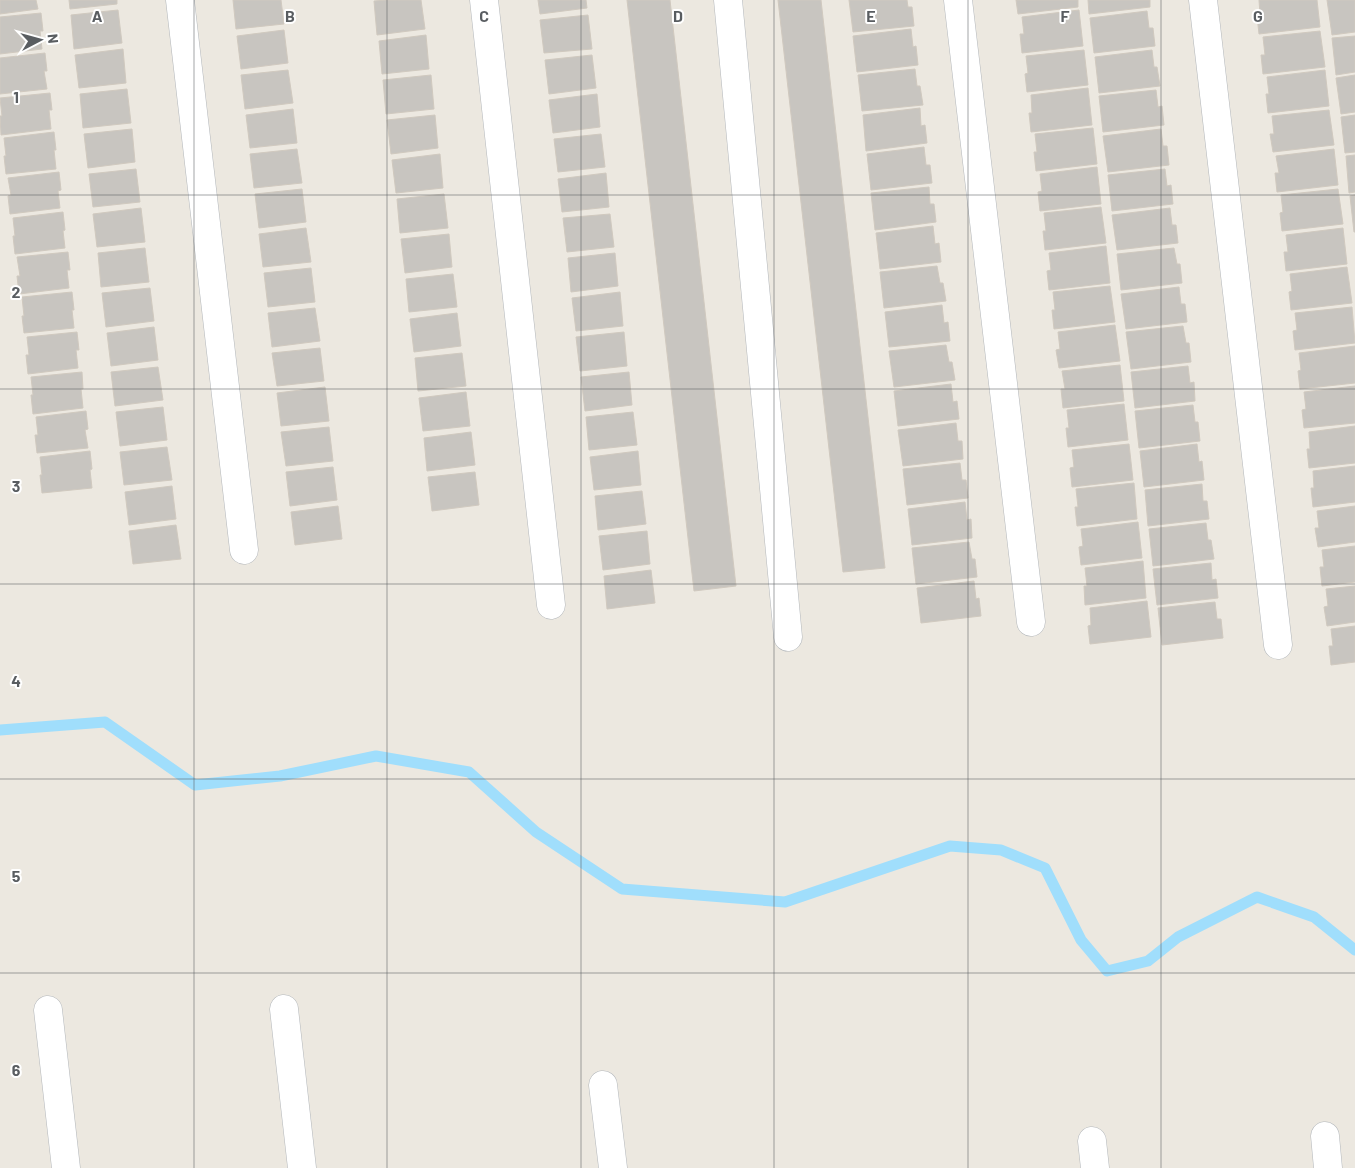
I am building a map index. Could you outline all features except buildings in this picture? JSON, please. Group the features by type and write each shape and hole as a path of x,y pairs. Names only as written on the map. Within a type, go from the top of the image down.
{"street":[{"path":"180,0 244,550"},
{"path":"484,0 551,605"},
{"path":"728,0 788,637"},
{"path":"958,0 1031,622"},
{"path":"1203,0 1278,645"},
{"path":"48,1010 66,1168"},
{"path":"284,1010 302,1168"},
{"path":"603,1085 613,1168"},
{"path":"1325,1136 1328,1168"},
{"path":"1092,1141 1095,1168"}],"waterway":[{"path":"0,730 105,722 195,785 280,776 376,756 469,772 536,832 622,889 785,902 950,846 1001,850 1045,868 1081,940 1107,971 1148,961 1178,937 1257,897 1314,917 1355,950"}]}
